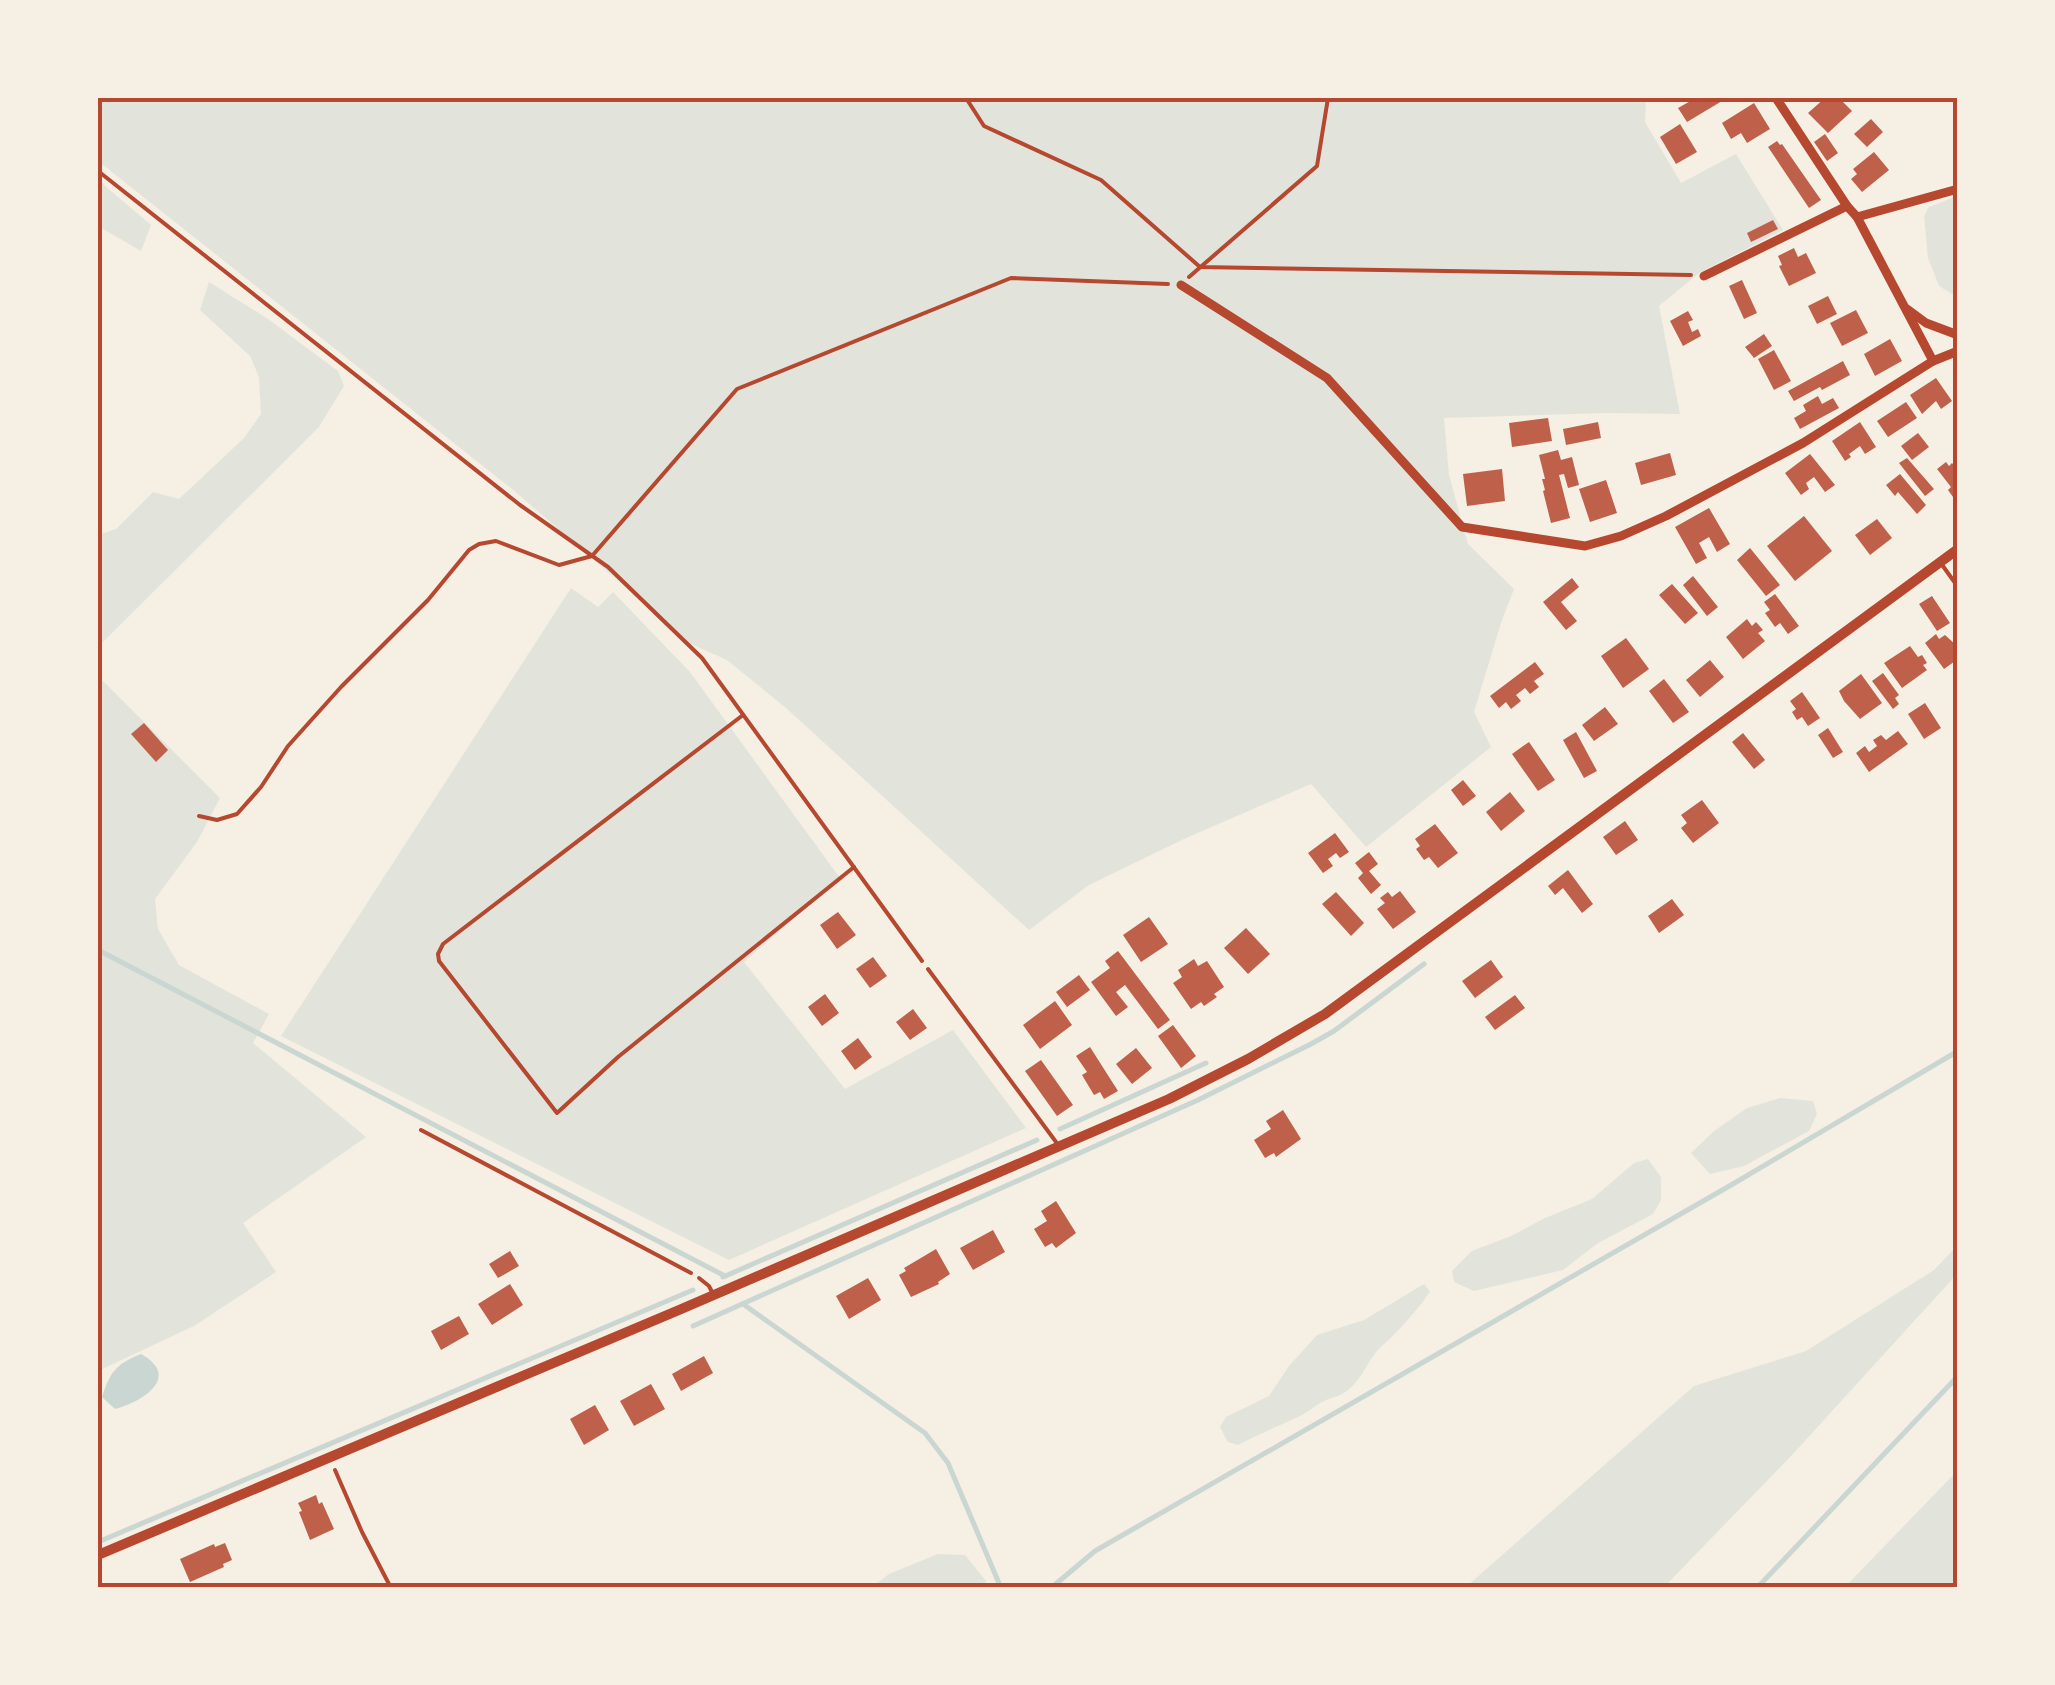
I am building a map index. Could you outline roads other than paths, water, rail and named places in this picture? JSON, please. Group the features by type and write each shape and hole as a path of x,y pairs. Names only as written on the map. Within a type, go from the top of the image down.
{"street":[{"path":"1776,98 1857,217 1933,361"},
{"path":"1857,217 1958,189"},
{"path":"1704,276 1847,206"},
{"path":"1181,284 1327,378 1462,527 1585,546 1621,536 1666,516 1803,443 1933,361 1958,350"},
{"path":"1906,308 1926,322 1958,335"},
{"path":"98,1555 714,1295 1185,1091 1248,1059 1325,1014 1958,549"}],"lane":[{"path":"1940,562 1958,587"},
{"path":"928,969 1059,1146"},
{"path":"700,1278 714,1295"}],"waterway":[{"path":"98,950 725,1276"},
{"path":"693,1326 1198,1100 1334,1031 1424,964"},
{"path":"1051,1588 1095,1551 1958,1051"},
{"path":"1060,1129 1206,1063"},
{"path":"723,1277 1037,1140"},
{"path":"98,1542 693,1290"},
{"path":"743,1304 925,1433 948,1463 1001,1588"},
{"path":"1757,1588 1958,1376"}]}
